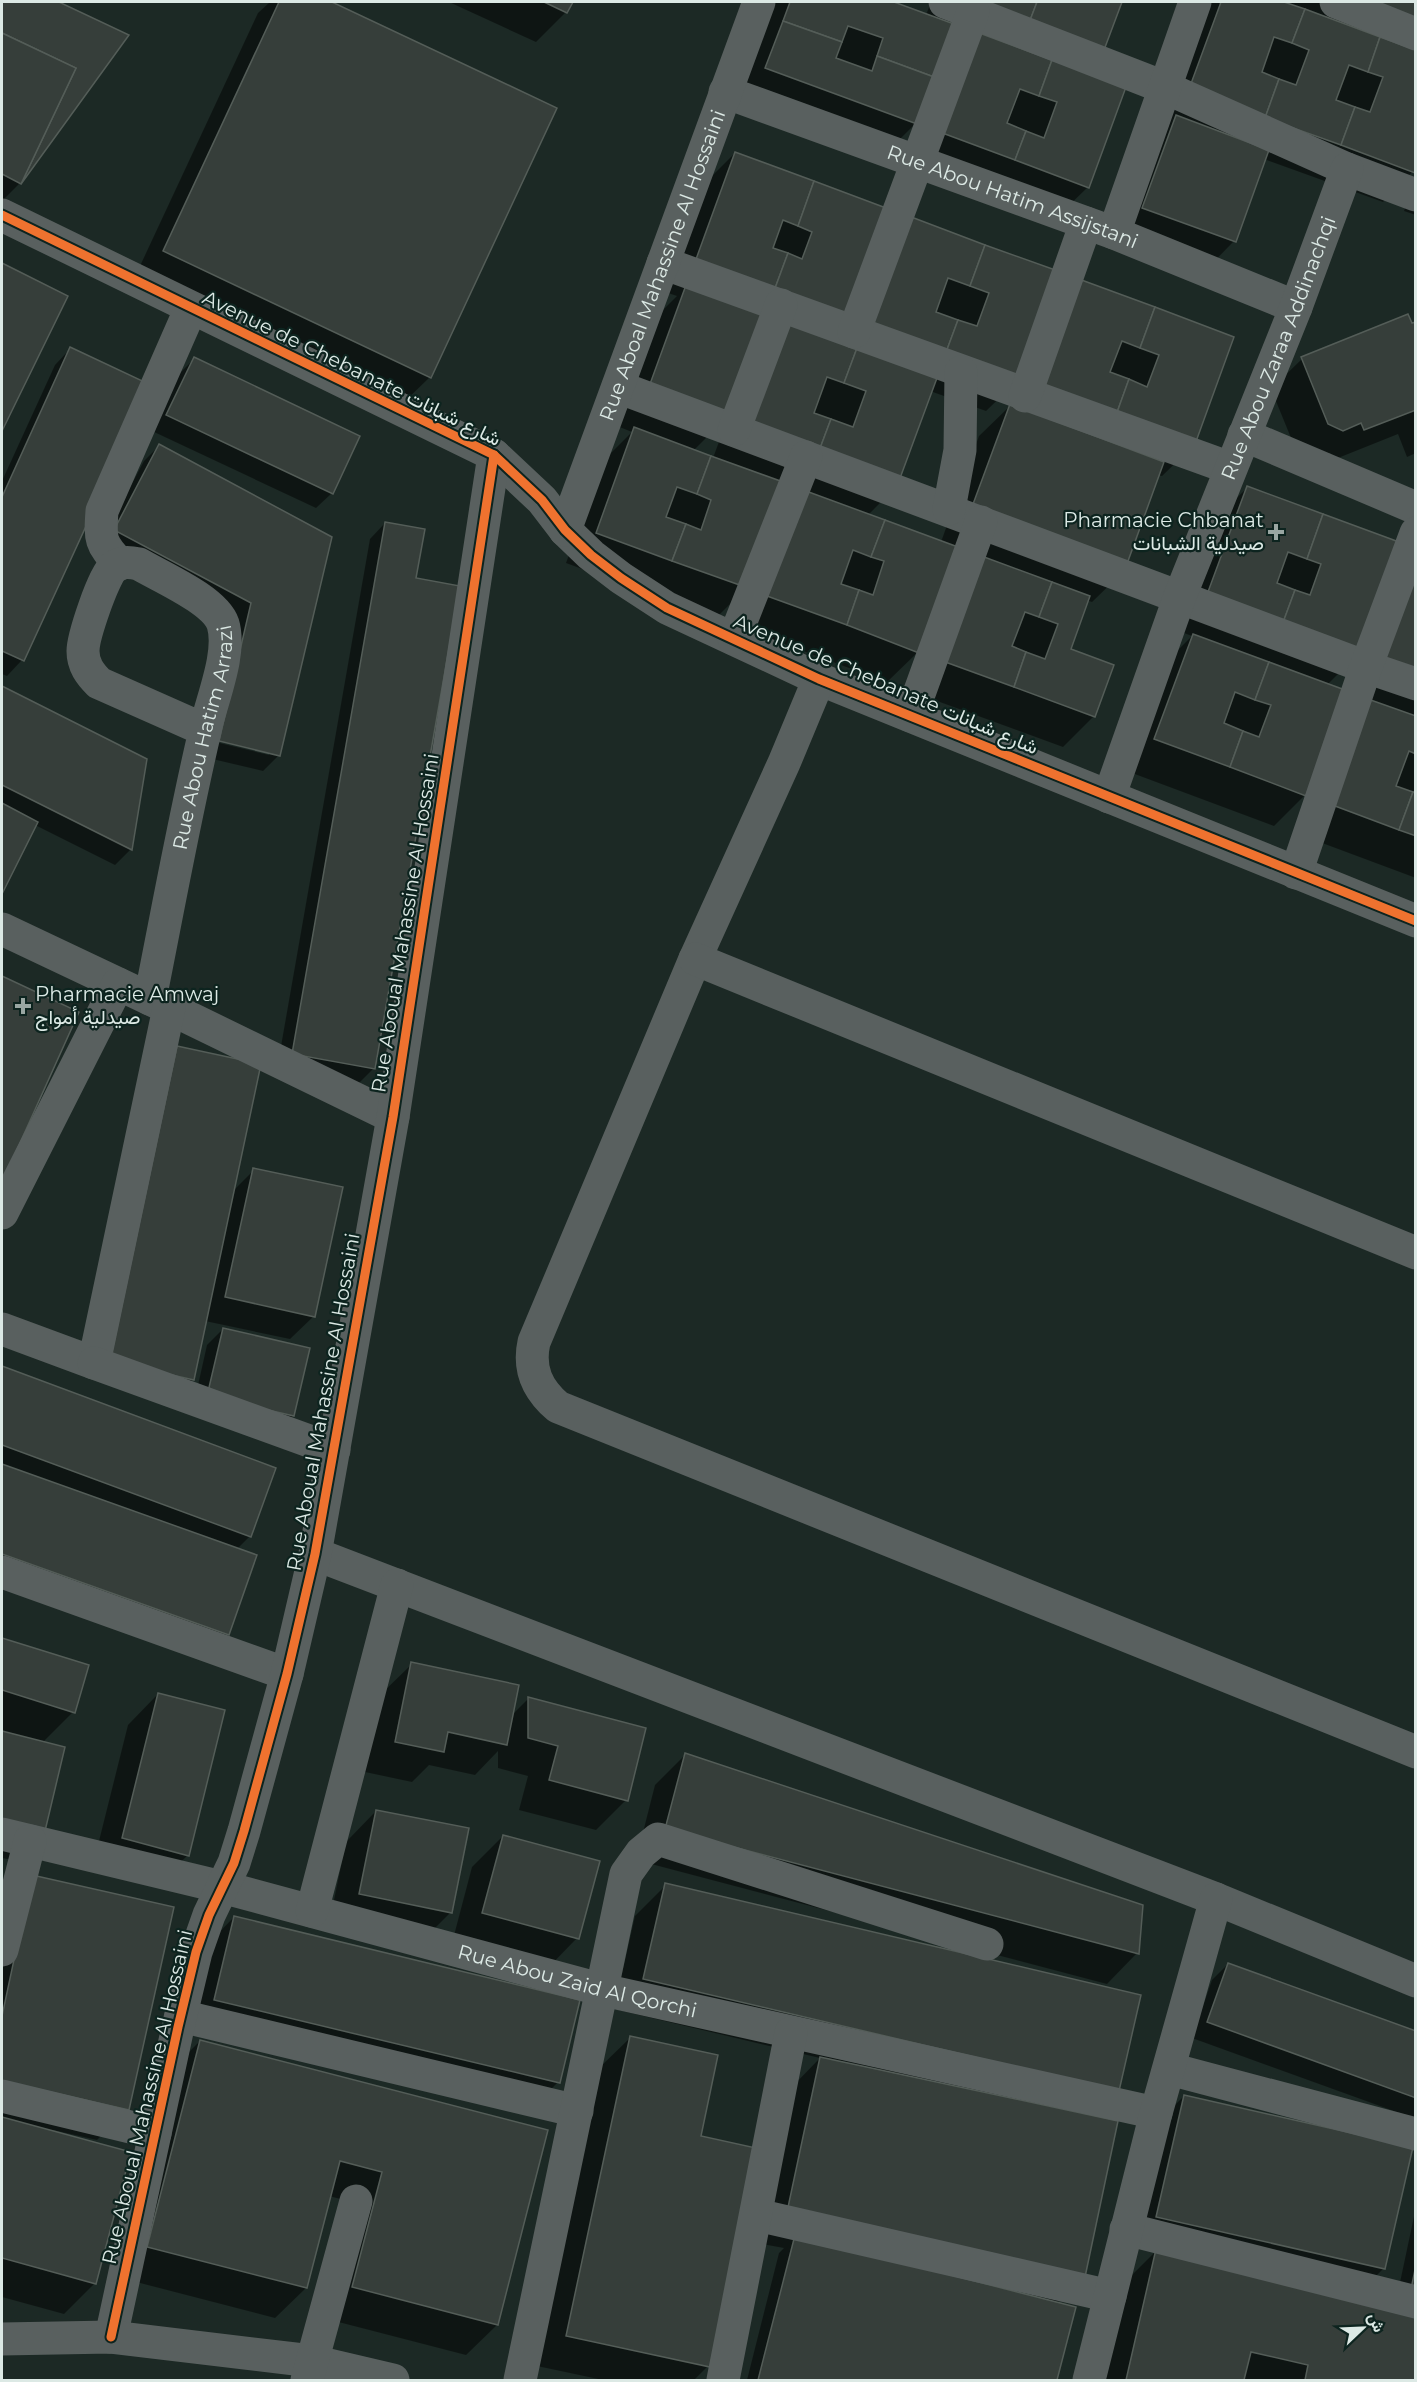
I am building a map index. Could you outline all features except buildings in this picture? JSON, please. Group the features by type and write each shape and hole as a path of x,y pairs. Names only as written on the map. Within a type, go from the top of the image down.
{"street":[{"name":"Rue Aboal Mahassine Al Hossaini","path":"565,530 759,2"},
{"path":"1025,396 1166,88 1196,2"},
{"path":"1336,2 1416,34"},
{"path":"854,332 916,161 959,7 1166,88 1347,169 1416,195"},
{"name":"Rue Abou Hatim Assijstani","path":"725,92 1100,228 1296,307"},
{"name":"Rue Abou Zaraa Addinachqi","path":"1109,797 1180,596 1296,307 1347,169"},
{"name":"Avenue de Chebanate شارع شبانات","path":"2,215 494,455 542,500 565,530 591,555 621,578 668,608 819,679 1416,921"},
{"path":"663,263 781,304 1025,396 1230,468"},
{"path":"734,430 781,304"},
{"path":"120,564 104,547 100,534 102,511 191,308"},
{"path":"949,509 960,450 961,372"},
{"path":"618,387 1416,684"},
{"path":"1244,435 1416,508"},
{"name":"Rue Aboual Mahassine Al Hossaini","path":"111,2337 196,1952 209,1915 234,1863 244,1832 287,1674 315,1554 393,1117 494,455"},
{"path":"734,639 806,457"},
{"path":"911,716 981,522"},
{"path":"1296,873 1366,667 1416,534"},
{"name":"Rue Abou Hatim Arrazi","path":"94,1363 160,1003 205,730 221,669 225,641 223,624 215,610 139,564 128,562 120,564 112,569 105,580 91,618 83,650 84,662 89,674 99,683 205,730"},
{"path":"819,679 784,763 695,958 534,1342 530,1358 533,1373 547,1398 558,1407 1416,1752"},
{"path":"2,929 393,1117"},
{"path":"695,958 1416,1253"},
{"path":"2,1213 118,984"},
{"path":"2,1329 334,1450"},
{"path":"315,1554 1216,1899 1416,1981"},
{"path":"2,1572 287,1674"},
{"path":"312,1911 398,1585"},
{"path":"2,1950 16,1838"},
{"name":"Rue Abou Zaid Al Qorchi","path":"16,1838 222,1887 603,1990 1156,2113"},
{"path":"520,2380 626,1874 641,1853 658,1839 987,1944"},
{"path":"1089,2380 1156,2113 1216,1899"},
{"path":"181,2016 577,2111"},
{"path":"723,2380 791,2032"},
{"path":"1170,2069 1416,2134"},
{"path":"2,2096 156,2133"},
{"path":"310,2371 356,2201"},
{"path":"757,2215 1110,2296"},
{"path":"1126,2229 1416,2302"},
{"path":"2,2339 111,2337 310,2371 393,2380"}],"cycle path":[{"path":"2,215 494,455 542,500 565,530 591,555 667,608 819,679 1416,921"},
{"path":"111,2337 196,1952 209,1915 234,1863 244,1831 287,1674 315,1554 393,1117 494,455"}],"place":[{"name":"Pharmacie Chbanat صيدلية الشبانات","path":"1276,532"},
{"name":"Pharmacie Amwaj صيدلية أمواج","path":"23,1006"}]}
